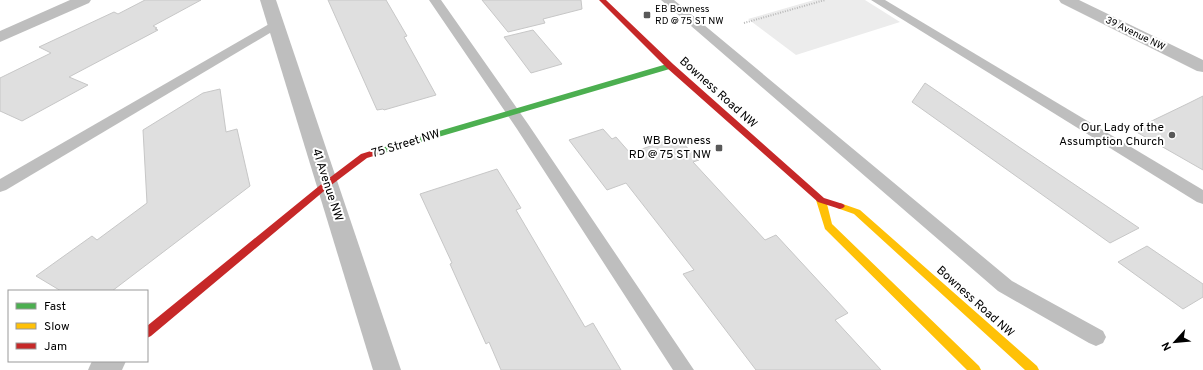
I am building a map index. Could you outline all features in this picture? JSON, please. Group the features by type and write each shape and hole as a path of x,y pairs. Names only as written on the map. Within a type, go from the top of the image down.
{"street":[{"path":"0,37 83,0"},
{"name":"41 Avenue NW","path":"268,0 387,370"},
{"name":"Bowness Road NW","path":"602,0 670,66 822,200 857,212 1032,370"},
{"name":"39 Avenue NW","path":"1067,0 1203,67"},
{"name":"75 Street NW","path":"148,331 327,184 364,156 670,66"},
{"path":"822,200 828,226 975,370"},
{"path":"102,370 111,362"}],"lane":[{"path":"435,0 514,112 684,370"},
{"path":"667,0 1004,286 1096,337"},
{"path":"883,1 1203,198"},
{"path":"0,186 276,24"}],"path":[{"path":"744,23 825,0"}],"shaded area":[{"path":"814,0 865,0 900,22 796,55 748,19"}],"building":[{"path":"145,0 201,0 153,26 158,30 69,77 88,85 22,121 0,111 0,78 51,53 39,47 114,12 118,14"},
{"path":"328,0 386,0 407,36 404,37 436,95 384,110 377,110"},
{"path":"482,0 581,0 582,9 543,19 545,23 508,32"},
{"path":"533,30 562,64 531,73 504,37"},
{"path":"925,83 1139,228 1110,243 912,102"},
{"path":"220,89 226,132 237,129 250,186 113,290 59,290 36,276 92,236 97,240 147,203 143,130 203,93"},
{"name":"Our Lady of the Assumption Church","path":"1203,96 1203,170 1133,130 1189,103"},
{"path":"603,129 612,139 616,137 630,153 677,137 699,160 693,162 765,240 776,235 848,313 835,320 881,370 756,370 683,274 694,270 626,183 607,190 569,140"},
{"path":"497,169 521,208 516,210 585,327 593,323 621,370 501,370 489,342 486,344 450,264 452,263 420,194"},
{"path":"1147,246 1203,284 1203,297 1183,309 1118,262"}],"traffic: fast":[{"path":"374,153 670,66"}],"traffic: slow":[{"path":"821,200 828,226 975,370"},
{"path":"840,206 857,212 1033,370"}],"traffic: jam":[{"path":"602,0 670,66 821,200 840,206"},
{"path":"148,332 327,184 364,156 374,153"}],"place":[{"name":"EB Bowness RD @ 75 ST NW","path":"647,15"},
{"name":"Our Lady of the Assumption Church","path":"1172,135"},
{"name":"WB Bowness RD @ 75 ST NW","path":"719,148"}]}
